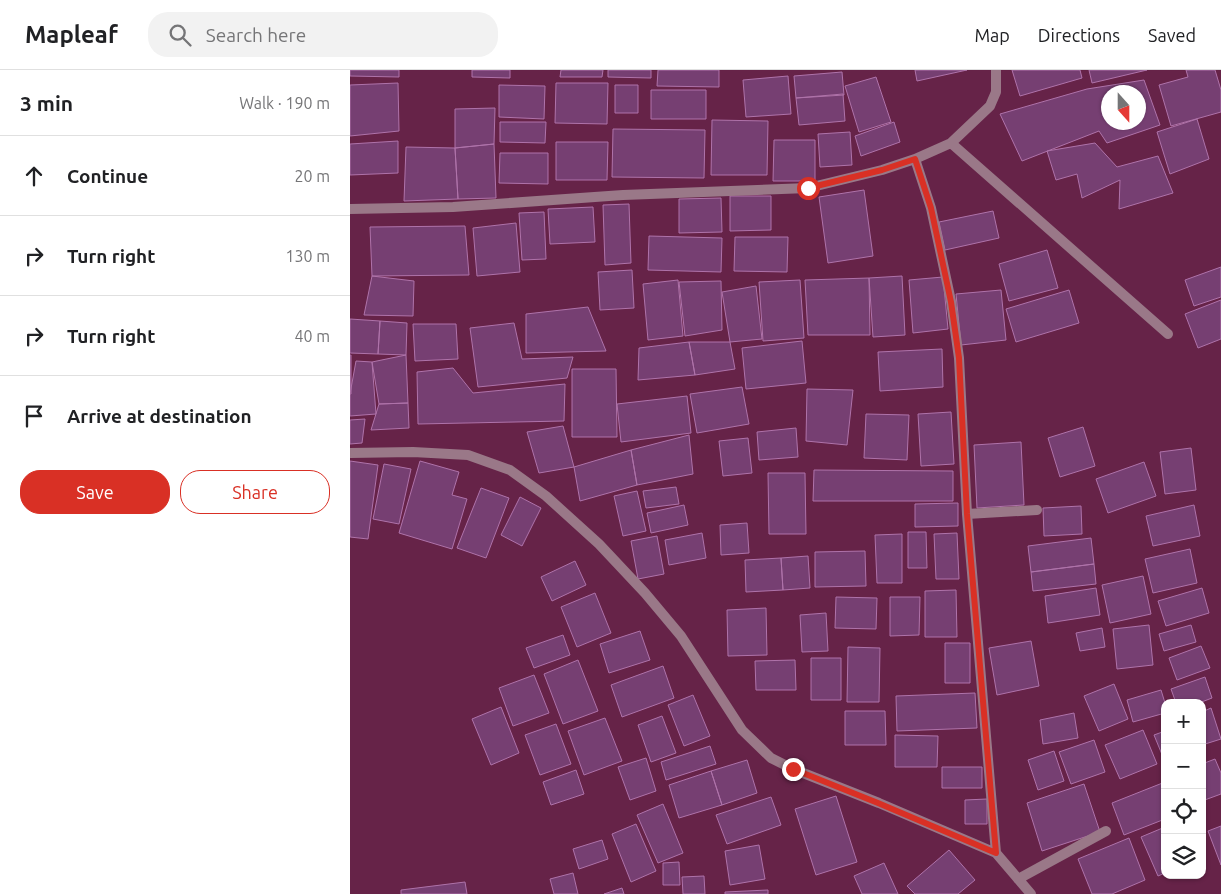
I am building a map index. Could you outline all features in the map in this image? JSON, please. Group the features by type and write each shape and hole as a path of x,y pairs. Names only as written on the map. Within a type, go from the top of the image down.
{"street":[{"path":"350,210 453,207 701,191 808,188 882,170 915,159 951,143 990,106 996,92 996,70"},
{"path":"951,143 1168,334"},
{"path":"915,159 931,208 951,302 959,358 967,514 996,853"},
{"path":"350,453 413,452 468,455 510,470 546,496 599,544 645,593 681,636 742,730 771,758 793,769 996,853 1031,894"},
{"path":"967,514 1037,510"},
{"path":"1018,879 1106,831"}],"building":[{"path":"350,70 399,70 399,77 350,76"},
{"path":"472,70 510,70 510,78 472,77"},
{"path":"561,70 603,70 602,77 560,77"},
{"path":"608,70 651,70 651,78 608,77"},
{"path":"658,70 719,70 719,87 657,86"},
{"path":"915,70 967,70 917,81"},
{"path":"1012,70 1080,70 1082,78 1020,96"},
{"path":"1089,70 1147,70 1092,83"},
{"path":"1186,70 1215,70 1221,90 1221,112 1171,126 1159,85 1188,77"},
{"path":"842,72 844,95 796,98 794,76"},
{"path":"788,76 791,114 746,117 743,80"},
{"path":"876,77 891,122 859,132 845,86"},
{"path":"1144,80 1146,85 1112,85"},
{"path":"398,83 399,131 350,136 350,85"},
{"path":"556,83 608,83 607,124 555,123"},
{"path":"499,85 545,86 544,119 499,117"},
{"path":"615,85 638,85 638,113 615,113"},
{"path":"1146,86 1160,125 1146,130"},
{"path":"1101,87 1101,130 1145,130 1107,143 1099,131 1022,161 1000,114 1087,89"},
{"path":"651,90 706,90 706,119 651,119"},
{"path":"843,94 845,121 799,125 796,98"},
{"path":"495,108 494,144 455,148 455,109"},
{"path":"1197,119 1209,159 1170,174 1157,132"},
{"path":"712,120 768,121 767,175 711,175"},
{"path":"500,122 546,122 545,143 500,142"},
{"path":"894,122 900,142 861,156 855,136"},
{"path":"613,129 705,130 704,178 612,177"},
{"path":"850,132 852,165 820,167 818,134"},
{"path":"774,140 815,140 815,181 773,181"},
{"path":"398,141 398,173 350,175 350,144"},
{"path":"556,142 608,142 607,180 556,180"},
{"path":"1095,143 1117,167 1158,156 1173,193 1119,209 1120,180 1082,198 1077,174 1056,180 1047,151"},
{"path":"494,144 496,198 458,199 455,148"},
{"path":"406,147 455,148 458,199 404,201"},
{"path":"500,153 548,153 548,184 499,183"},
{"path":"864,190 873,256 828,263 819,197"},
{"path":"730,196 771,196 771,230 730,231"},
{"path":"721,198 722,232 679,233 679,199"},
{"path":"629,204 631,263 605,265 603,205"},
{"path":"593,207 595,242 550,244 548,209"},
{"path":"993,211 999,238 945,250 939,222"},
{"path":"544,212 546,259 522,260 519,213"},
{"path":"516,223 520,272 477,276 473,228"},
{"path":"465,226 469,275 372,276 370,227"},
{"path":"649,236 722,238 721,272 648,270"},
{"path":"735,237 788,237 787,272 734,271"},
{"path":"1047,250 1058,288 1009,301 999,264"},
{"path":"1221,267 1221,297 1194,306 1185,280"},
{"path":"632,270 634,308 600,310 598,272"},
{"path":"372,276 414,281 413,316 364,315"},
{"path":"902,276 905,335 873,337 869,278"},
{"path":"943,277 948,329 913,333 909,280"},
{"path":"869,278 870,335 808,335 805,280"},
{"path":"678,280 683,336 648,340 643,284"},
{"path":"800,280 804,338 763,341 759,282"},
{"path":"721,281 722,330 685,336 679,282"},
{"path":"756,286 762,339 730,342 722,292"},
{"path":"1001,290 1006,340 961,345 956,294"},
{"path":"1069,290 1079,323 1016,342 1006,309"},
{"path":"1221,300 1221,339 1198,348 1185,314"},
{"path":"588,307 606,351 526,353 526,314"},
{"path":"350,319 380,321 378,354 350,353"},
{"path":"380,321 407,323 406,355 378,354"},
{"path":"514,323 522,359 573,357 567,378 478,387 470,328"},
{"path":"413,324 456,324 458,359 415,361"},
{"path":"802,341 806,383 746,389 742,348"},
{"path":"689,342 730,342 735,369 695,375"},
{"path":"689,342 695,375 638,380 639,348"},
{"path":"942,349 943,387 880,391 878,352"},
{"path":"351,355 351,394 350,394"},
{"path":"406,355 408,403 379,404 372,362"},
{"path":"356,361 372,362 376,414 350,416 350,394"},
{"path":"453,368 473,393 565,384 564,421 418,424 417,372"},
{"path":"572,369 616,369 617,437 572,437"},
{"path":"742,387 749,424 697,433 690,394"},
{"path":"807,389 853,390 847,445 806,441"},
{"path":"687,396 691,433 621,442 617,404"},
{"path":"408,403 409,428 371,430 379,404"},
{"path":"951,412 954,464 921,466 918,414"},
{"path":"866,414 909,415 907,460 864,458"},
{"path":"365,419 362,443 350,444 350,420"},
{"path":"563,426 574,467 539,473 527,432"},
{"path":"1083,427 1095,466 1060,477 1048,438"},
{"path":"796,428 798,457 759,460 757,432"},
{"path":"689,435 693,474 637,485 631,450"},
{"path":"748,438 752,473 723,476 719,441"},
{"path":"1021,442 1024,505 977,508 974,445"},
{"path":"1191,448 1196,490 1165,494 1160,452"},
{"path":"631,450 637,485 580,501 574,467"},
{"path":"350,461 378,465 368,539 350,537"},
{"path":"420,461 459,472 452,495 467,499 452,549 399,533"},
{"path":"1144,462 1156,496 1108,513 1096,479"},
{"path":"384,464 411,469 399,524 373,519"},
{"path":"814,470 953,471 953,501 813,501"},
{"path":"768,473 805,473 806,534 769,534"},
{"path":"676,487 679,504 646,508 643,491"},
{"path":"481,488 509,498 486,558 457,548"},
{"path":"637,491 646,531 623,536 614,496"},
{"path":"520,497 541,508 522,546 501,535"},
{"path":"958,503 958,526 915,527 915,504"},
{"path":"684,505 688,525 651,533 647,513"},
{"path":"1194,505 1200,536 1153,546 1146,516"},
{"path":"1081,506 1082,534 1044,536 1043,508"},
{"path":"747,523 749,553 721,555 720,525"},
{"path":"908,532 926,532 927,568 908,568"},
{"path":"702,533 706,558 669,565 665,540"},
{"path":"957,533 959,579 936,579 934,534"},
{"path":"902,534 902,583 877,583 875,535"},
{"path":"657,536 664,574 638,579 631,541"},
{"path":"1091,538 1094,564 1031,572 1028,546"},
{"path":"1190,549 1197,583 1153,593 1145,559"},
{"path":"865,551 866,586 815,587 815,552"},
{"path":"808,556 810,588 783,590 781,558"},
{"path":"781,558 783,590 746,592 745,560"},
{"path":"575,561 586,585 552,601 541,577"},
{"path":"1094,564 1096,584 1033,591 1031,572"},
{"path":"1143,576 1151,614 1110,623 1102,585"},
{"path":"1096,588 1100,615 1048,623 1045,596"},
{"path":"1202,588 1209,613 1166,626 1158,601"},
{"path":"956,590 957,637 925,637 925,591"},
{"path":"595,593 611,633 577,647 561,607"},
{"path":"836,597 877,598 876,629 835,628"},
{"path":"890,597 920,597 919,635 890,636"},
{"path":"766,608 767,655 728,656 727,610"},
{"path":"826,613 828,651 802,652 800,615"},
{"path":"1149,625 1153,665 1117,669 1113,629"},
{"path":"1191,625 1196,642 1164,651 1159,634"},
{"path":"1102,628 1105,647 1080,651 1076,633"},
{"path":"640,631 650,660 609,673 600,644"},
{"path":"563,635 570,655 534,668 526,648"},
{"path":"1031,641 1039,686 997,695 989,648"},
{"path":"945,643 970,643 970,683 945,683"},
{"path":"1201,646 1210,668 1177,680 1169,658"},
{"path":"848,647 880,648 879,702 847,702"},
{"path":"811,658 841,658 841,700 811,700"},
{"path":"578,660 598,711 563,724 544,674"},
{"path":"795,660 796,690 756,690 755,661"},
{"path":"663,666 674,698 622,717 611,685"},
{"path":"534,675 549,713 513,726 499,688"},
{"path":"1205,677 1212,698 1206,700 1175,699 1171,689"},
{"path":"1114,684 1128,719 1099,731 1084,696"},
{"path":"1161,690 1164,699 1161,699 1161,714 1133,722 1127,700"},
{"path":"975,693 977,728 897,731 896,696"},
{"path":"693,695 710,736 684,746 668,705"},
{"path":"501,707 519,753 491,765 472,719"},
{"path":"1211,708 1221,739 1206,744 1206,710"},
{"path":"845,711 885,711 886,745 845,745"},
{"path":"1074,713 1078,738 1043,744 1040,720"},
{"path":"662,716 676,753 651,762 638,725"},
{"path":"605,718 622,761 584,775 568,731"},
{"path":"556,724 571,764 540,775 525,735"},
{"path":"1143,730 1157,764 1120,779 1105,745"},
{"path":"1161,732 1161,752 1154,735"},
{"path":"895,735 938,736 937,767 895,767"},
{"path":"1094,740 1105,772 1071,784 1059,752"},
{"path":"710,746 716,764 666,780 661,762"},
{"path":"1054,751 1064,781 1038,790 1028,760"},
{"path":"646,758 656,791 630,800 618,767"},
{"path":"1215,759 1221,773 1221,794 1206,800 1206,789 1206,762"},
{"path":"747,760 757,793 722,805 711,771"},
{"path":"942,767 982,767 982,788 942,788"},
{"path":"576,770 584,794 551,805 543,782"},
{"path":"711,771 722,805 679,818 669,785"},
{"path":"1084,784 1100,832 1042,851 1027,803"},
{"path":"1161,784 1161,821 1124,835 1112,803"},
{"path":"836,796 857,862 816,875 795,809"},
{"path":"771,797 781,825 727,844 716,815"},
{"path":"987,799 987,824 965,824 965,800"},
{"path":"663,804 683,853 658,863 637,815"},
{"path":"636,824 656,871 631,882 612,834"},
{"path":"1221,826 1221,865 1208,831"},
{"path":"1161,829 1161,875 1158,876 1141,837"},
{"path":"1129,838 1145,880 1112,894 1092,894 1078,859"},
{"path":"602,840 608,859 579,869 573,849"},
{"path":"759,845 765,879 730,885 725,851"},
{"path":"949,850 975,880 958,894 915,894 907,886"},
{"path":"679,862 680,885 663,885 663,863"},
{"path":"884,863 898,894 862,894 854,876"},
{"path":"573,873 578,894 554,894 550,879"},
{"path":"704,876 705,894 683,894 682,877"},
{"path":"465,882 467,894 401,894 401,890"},
{"path":"622,888 624,894 604,894"},
{"path":"768,890 768,894 725,894 725,892"}],"route":[{"path":"793,769 996,853 967,514 959,358 951,302 931,208 915,159 882,170 808,188"}]}
